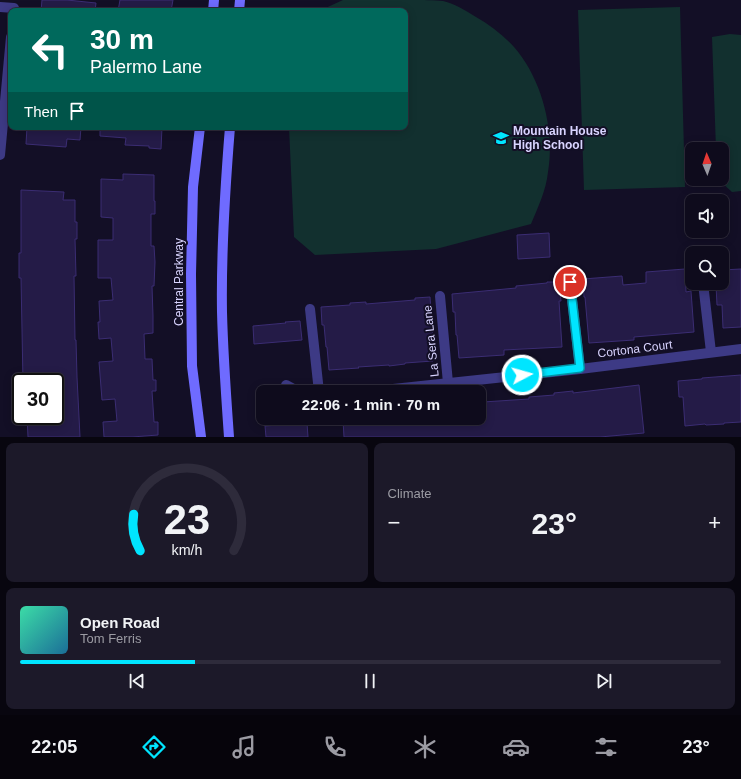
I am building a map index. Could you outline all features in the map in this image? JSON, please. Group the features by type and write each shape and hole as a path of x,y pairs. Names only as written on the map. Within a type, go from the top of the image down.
{"main road":[{"name":"Central Parkway","path":"200,130 193,187 191,274 192,366 201,437"},
{"path":"229,437 224,375 222,312 223,244 230,130"}],"street":[{"path":"0,7 14,6"},
{"path":"0,155 8,69"},
{"path":"570,282 580,368"},
{"path":"704,290 711,352"},
{"name":"La Sera Lane","path":"440,296 448,383"},
{"path":"310,309 318,385"},
{"name":"Cortona Court","path":"430,385 741,349"}],"green space":[{"path":"343,0 443,1 460,8 486,23 501,34 514,47 524,60 539,90 548,122 550,139 550,156 547,179 531,224 436,249 315,255 294,237 289,130 408,130 408,8 326,8"},
{"path":"680,7 685,187 584,190 578,10"},
{"path":"730,34 741,35 741,191 732,192 726,186 729,186 729,142 716,142 712,37"}],"building":[{"path":"42,0 67,0 96,3 95,8 41,8"},
{"path":"120,0 173,0 172,8 119,8"},
{"path":"27,130 81,130 80,140 67,139 66,147 26,144"},
{"path":"100,130 162,130 161,149 149,148 149,146 125,145 126,138 100,136"},
{"path":"123,174 154,175 155,214 151,214 151,246 154,246 155,262 154,286 152,286 153,333 144,334 145,359 152,359 153,380 156,380 156,391 152,391 154,422 158,422 158,435 104,437 103,422 117,421 115,399 102,400 99,362 113,361 111,338 99,339 99,301 113,300 111,278 98,278 98,240 113,240 113,218 101,217 101,179 123,180"},
{"path":"21,190 64,192 63,200 75,200 77,239 75,239 76,276 74,276 75,340 80,437 28,437 27,425 64,425 64,373 23,373 21,278 19,278 19,253 21,253"},
{"path":"549,233 550,257 518,259 517,235"},
{"path":"685,269 685,290 686,292 691,291 694,332 634,337 634,340 589,343 583,279 622,276 623,285 646,283 646,272"},
{"path":"741,269 741,327 723,328 722,305 717,305 716,290 729,290 729,270"},
{"path":"559,282 562,347 504,350 504,355 459,358 452,294 516,288 516,286"},
{"path":"430,297 433,361 329,370 324,325 322,325 321,307 350,305 350,303 366,302 366,304 415,300 415,298"},
{"path":"300,321 302,340 254,344 253,326"},
{"path":"741,375 741,422 685,426 683,397 679,397 678,381"},
{"path":"639,385 644,433 600,437 344,437 343,425 486,425 486,402 529,399 529,397 554,395 554,393 573,391 573,393"},
{"path":"307,425 308,437 266,437 265,426"}],"place":[{"name":"Mountain House High School","path":"501,138"}],"route":[{"path":"522,375 580,368 570,282"}]}
